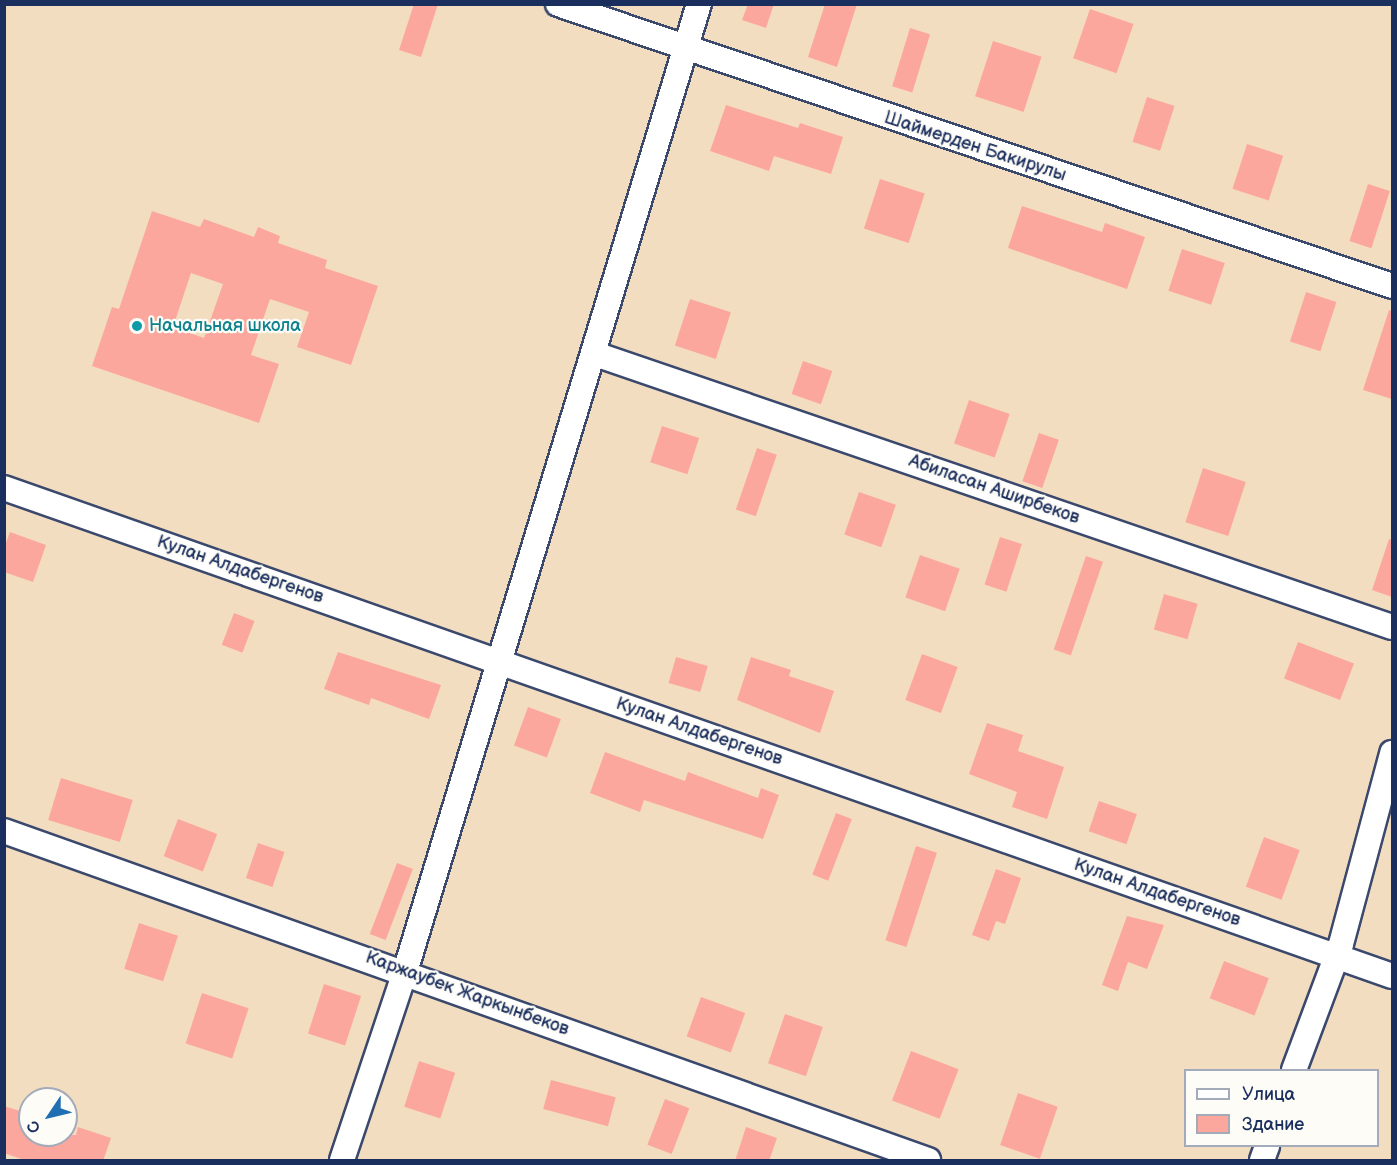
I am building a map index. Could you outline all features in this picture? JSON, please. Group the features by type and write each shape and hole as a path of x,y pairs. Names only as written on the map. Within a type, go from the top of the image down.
{"street":[{"name":"Шаймерден Бакирулы","path":"558,4 686,50 1392,286"},
{"path":"342,1161 405,972 595,354 699,4"},
{"name":"Абиласан Аширбеков","path":"595,354 1392,627"},
{"name":"Кулан Алдабергенов","path":"4,488 1392,976"},
{"path":"1295,1069 1336,956 1392,753"},
{"name":"Каржаубек Жаркынбеков","path":"4,831 405,972 928,1161"}],"building":[{"path":"414,4 438,4 421,57 399,50"},
{"path":"748,4 774,4 766,28 742,20"},
{"path":"825,4 857,4 837,67 808,57"},
{"path":"1090,9 1133,24 1117,73 1073,58"},
{"path":"910,28 930,34 912,92 892,86"},
{"path":"993,41 1042,57 1024,112 975,96"},
{"path":"1147,97 1175,106 1160,151 1132,142"},
{"path":"726,105 798,128 800,123 843,137 831,174 774,156 769,171 710,151"},
{"path":"1247,144 1283,156 1269,200 1232,189"},
{"path":"880,179 925,194 909,243 864,228"},
{"path":"1368,184 1390,191 1371,248 1349,241"},
{"path":"1022,206 1102,232 1105,223 1145,237 1127,289 1008,248"},
{"name":"Начальная школа","path":"152,211 200,227 204,219 254,237 258,227 280,236 278,243 327,260 325,268 378,286 351,365 297,347 309,312 270,299 251,355 279,364 259,423 92,366 112,307 119,309","holes":["191,273 223,284 204,338 173,327"]},
{"path":"1182,249 1225,263 1211,305 1168,291"},
{"path":"1306,292 1336,302 1320,351 1290,341"},
{"path":"690,299 731,312 716,359 675,346"},
{"path":"1389,310 1392,311 1392,399 1363,390"},
{"path":"803,361 832,371 821,404 792,394"},
{"path":"969,400 1010,414 995,457 954,443"},
{"path":"662,426 699,438 687,474 650,462"},
{"path":"1039,433 1059,440 1042,488 1022,481"},
{"path":"757,448 777,455 756,516 736,509"},
{"path":"1203,468 1246,482 1228,536 1185,522"},
{"path":"859,492 896,505 881,547 844,535"},
{"path":"10,532 46,545 33,582 4,572 4,548"},
{"path":"1000,537 1022,544 1006,592 985,585"},
{"path":"1389,539 1392,540 1392,597 1372,590"},
{"path":"920,555 960,569 945,611 905,598"},
{"path":"1086,556 1103,562 1071,655 1054,650"},
{"path":"1164,594 1198,604 1187,639 1154,630"},
{"path":"234,613 255,621 242,653 222,645"},
{"path":"1298,642 1354,664 1340,700 1284,678"},
{"path":"338,652 441,685 429,719 371,698 369,705 324,689"},
{"path":"922,654 958,667 941,713 905,700"},
{"path":"676,657 708,666 700,692 669,683"},
{"path":"751,657 791,670 789,676 834,691 820,733 737,700"},
{"path":"528,707 561,719 547,757 514,746"},
{"path":"987,723 1023,735 1018,751 1064,767 1047,819 1012,807 1017,792 969,774"},
{"path":"605,752 685,781 688,772 758,798 761,788 779,795 763,839 644,800 640,812 590,793"},
{"path":"61,778 133,800 120,842 48,820"},
{"path":"1099,801 1137,814 1126,844 1089,831"},
{"path":"836,813 852,819 828,881 812,875"},
{"path":"178,819 217,834 203,871 164,856"},
{"path":"1264,837 1300,850 1282,900 1246,887"},
{"path":"258,843 284,852 272,887 246,878"},
{"path":"916,846 937,853 906,947 885,940"},
{"path":"397,863 413,869 386,940 370,934"},
{"path":"996,869 1021,878 1005,924 996,921 989,941 972,935"},
{"path":"1127,916 1164,925 1147,969 1128,962 1118,991 1102,985"},
{"path":"139,923 178,936 163,981 124,969"},
{"path":"1224,961 1269,978 1254,1016 1210,998"},
{"path":"324,984 361,996 345,1046 308,1033"},
{"path":"202,993 249,1008 232,1059 186,1043"},
{"path":"701,997 745,1013 731,1053 687,1036"},
{"path":"785,1014 823,1027 806,1076 768,1063"},
{"path":"911,1051 959,1069 940,1119 892,1100"},
{"path":"419,1061 455,1073 440,1118 404,1107"},
{"path":"551,1080 616,1097 608,1126 543,1109"},
{"path":"1018,1093 1058,1107 1040,1159 1000,1145"},
{"path":"665,1099 689,1108 672,1154 647,1145"},
{"path":"4,1106 18,1110 18,1147 78,1147 78,1127 111,1138 103,1161 27,1161 4,1153"},
{"path":"746,1127 777,1138 769,1161 735,1161"}],"place":[{"name":"Начальная школа","path":"137,326"}]}
